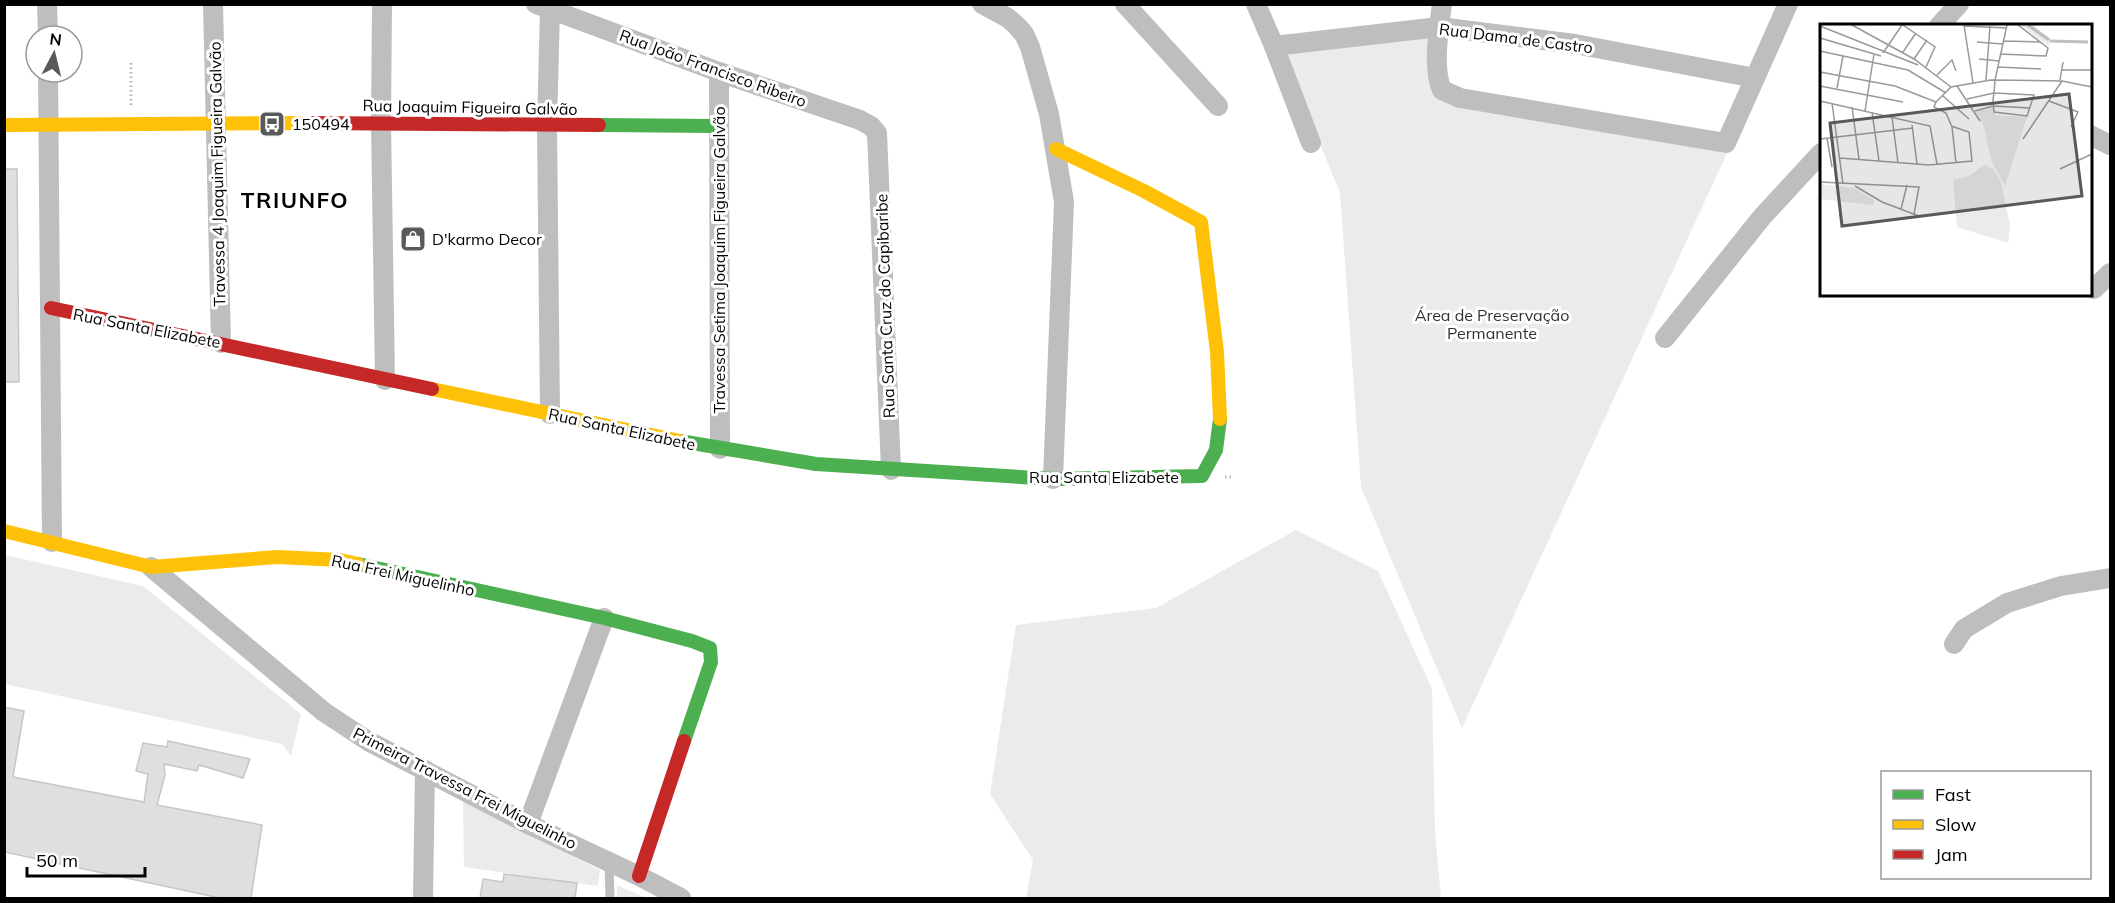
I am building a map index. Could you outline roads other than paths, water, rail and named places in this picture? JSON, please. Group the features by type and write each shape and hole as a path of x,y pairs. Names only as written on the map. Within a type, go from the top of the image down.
{"street":[{"path":"47,4 48,24"},
{"name":"Travessa 4 Joaquim Figueira Galvão","path":"213,4 221,343"},
{"path":"382,4 381,122 386,380"},
{"path":"982,4 1008,18 1024,34 1030,47 1049,114 1064,202 1053,479"},
{"path":"1125,4 1218,106"},
{"path":"1256,4 1311,143"},
{"path":"1443,4 1439,27 1439,79 1442,90 1451,95 1726,143 1788,4"},
{"path":"1941,24 1959,4"},
{"path":"543,7 547,125 550,414"},
{"name":"Rua João Francisco Ribeiro","path":"543,7 718,72 860,120 871,126 877,133 879,142"},
{"name":"Rua Dama de Castro","path":"1274,46 1439,27 1575,44 1755,78"},
{"name":"Travessa Setima Joaquim Figueira Galvão","path":"718,72 720,449"},
{"name":"Rua Santa Elizabete","path":"48,84 52,542"},
{"name":"Rua Joaquim Figueira Galvão","path":"4,125 381,122 718,126"},
{"path":"2091,136 2110,145"},
{"name":"Rua Santa Cruz do Capibaribe","path":"879,142 891,470"},
{"name":"Rua Santa Elizabete","path":"51,308 720,449 816,464 1053,479 1202,476 1216,450 1220,429 1220,403 1217,352 1202,222 1056,149"},
{"path":"1665,338 1762,217 1820,154"},
{"path":"2094,289 2110,273"},
{"name":"Rua Frei Miguelinho","path":"4,531 151,567 277,557 340,560 604,618 692,641 710,648 711,662 639,876"},
{"name":"Primeira Travessa Frei Miguelinho","path":"151,567 324,712 368,741 528,824 681,898"},
{"path":"1954,644 1964,629 2007,603 2061,586 2110,578"},
{"path":"528,824 604,618"},
{"path":"423,898 425,770"}],"lane":[{"path":"609,862 610,898"}],"place":[{"name":"150494","path":"272,124"},
{"name":"D'karmo Decor","path":"413,239"}],"district":[{"name":"TRIUNFO","path":"295,200"}],"park label":[{"name":"Área de Preservação Permanente","path":"1492,324"}]}
